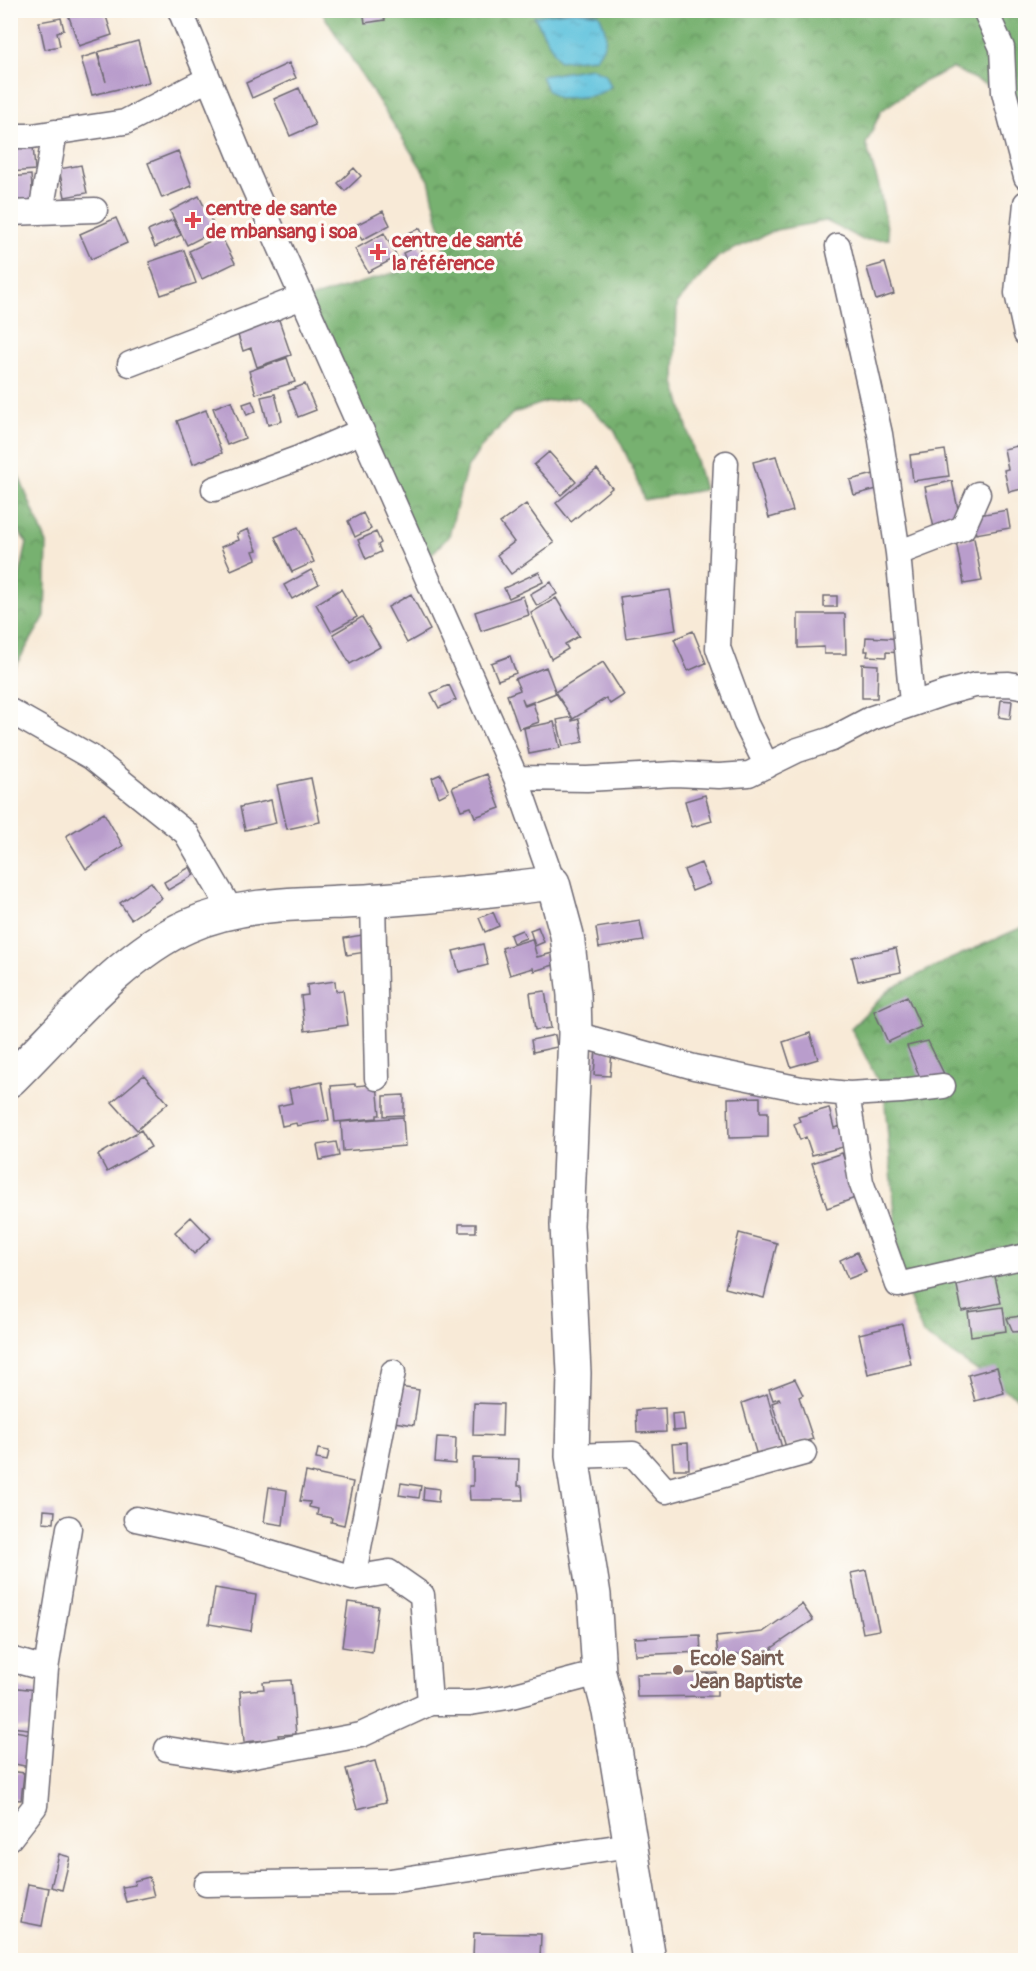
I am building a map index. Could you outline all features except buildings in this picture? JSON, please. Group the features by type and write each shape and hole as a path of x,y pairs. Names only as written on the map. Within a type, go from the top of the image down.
{"street":[{"path":"180,10 249,177 516,778 553,884 567,935 574,995 575,1034 567,1225 574,1373 572,1455 594,1595 599,1673 609,1711 649,1960"},
{"path":"985,10 1002,48 1004,93 1026,177"},
{"path":"10,136 125,122 208,79"},
{"path":"41,212 55,132"},
{"path":"1026,203 1017,293 1026,334"},
{"path":"10,213 95,210"},
{"path":"838,246 880,434 898,553 912,703"},
{"path":"130,364 302,297"},
{"path":"214,489 299,458 362,431"},
{"path":"726,463 717,648 746,724 767,766"},
{"path":"898,553 963,528 978,494"},
{"path":"516,778 587,779 675,774 718,776 749,774 798,750 832,739 872,718 912,703 975,685 1009,684 1026,687"},
{"path":"10,711 91,757 186,833 232,912"},
{"path":"10,1080 93,995 149,948 188,926 232,912 284,903 373,901 553,884"},
{"path":"373,901 377,1078"},
{"path":"575,1034 714,1072 801,1089 847,1094 943,1086"},
{"path":"847,1094 861,1182 898,1285 1026,1256"},
{"path":"352,1578 393,1372"},
{"path":"572,1455 633,1454 666,1491 804,1453"},
{"path":"136,1519 213,1536 352,1578 389,1572 422,1595 430,1703"},
{"path":"10,1838 35,1806 46,1669 69,1528"},
{"path":"10,1659 46,1669"},
{"path":"167,1749 232,1759 360,1735 430,1703 470,1703 508,1697 599,1673"},
{"path":"206,1884 390,1881 630,1845"}],"green space":[{"path":"321,11 1025,11 1025,147 1002,92 952,68 921,83 881,111 866,144 879,186 889,239 863,240 826,221 776,230 719,256 677,303 675,382 704,490 644,500 615,431 578,397 545,402 512,414 482,446 466,470 449,536 420,566 307,299 447,257 429,180"},
{"path":"10,455 47,544 45,616 11,674 11,615 27,543 11,520"},
{"path":"1025,926 1025,1403 923,1334 901,1280 884,1093 851,1028 890,989"}],"water":[{"path":"574,11 599,14 604,26 605,42 596,58 559,61 534,16"},
{"path":"591,68 605,74 611,86 586,97 558,98 547,90 541,76"}],"place":[{"name":"centre de sante de mbansang i soa","path":"193,220"},
{"name":"centre de santé la référence","path":"378,252"},
{"name":"Ecole Saint Jean Baptiste","path":"678,1670"}]}
